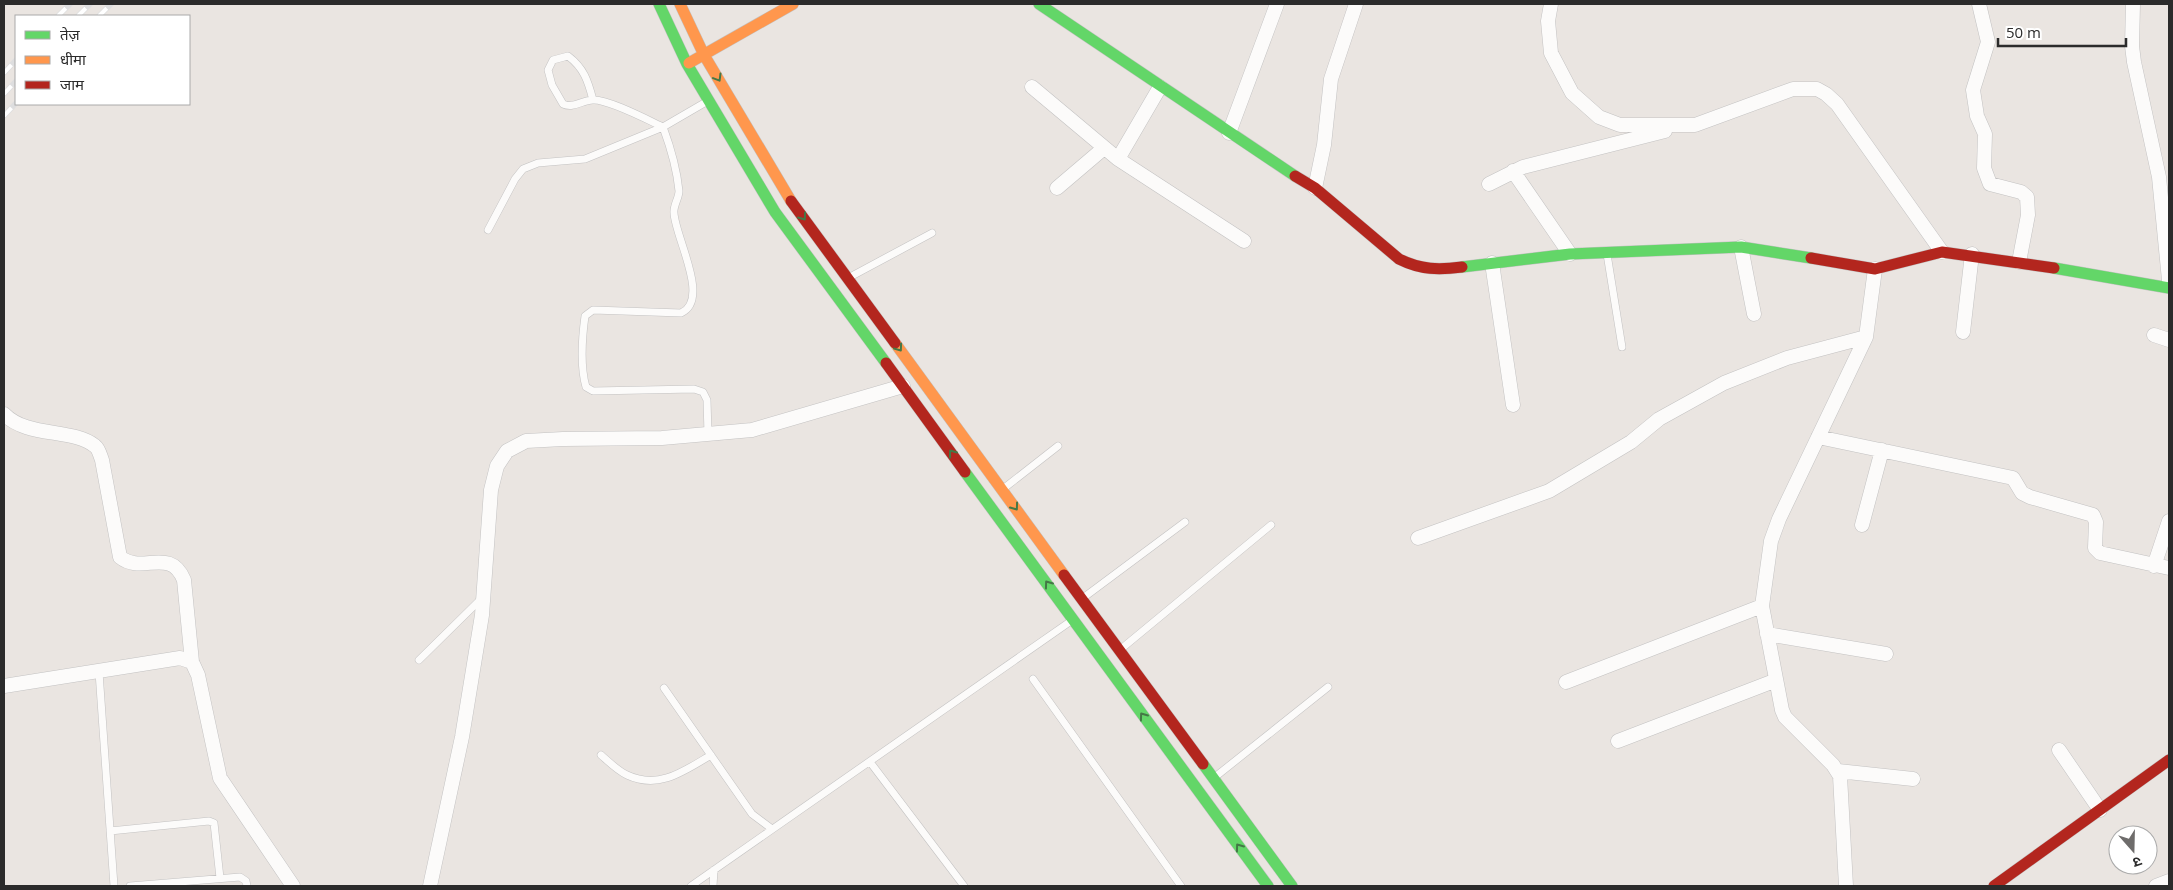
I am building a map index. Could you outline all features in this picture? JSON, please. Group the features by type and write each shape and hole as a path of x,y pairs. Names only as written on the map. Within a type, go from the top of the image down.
{"main road":[{"path":"659,4 687,64 776,212 1268,886"},
{"path":"680,4 704,55 791,201 1292,886"},
{"path":"687,64 793,4"},
{"path":"1039,4 1160,87 1315,188 1399,260 1415,267 1438,270 1570,254 1741,247 1875,269 1942,252 1972,254 2169,288"},
{"path":"1994,886 2169,760"}],"street":[{"path":"1229,133 1277,4"},
{"path":"1315,188 1324,145 1331,79 1356,4"},
{"path":"1551,4 1548,22 1551,52 1572,92 1585,106 1599,117 1620,125 1696,125"},
{"path":"1979,4 1988,42 1973,90 1977,116 1985,134 1984,168 1990,184 2021,192 2027,197 2028,214 2020,262"},
{"path":"2133,4 2132,46 2134,62 2159,177 2169,280"},
{"path":"1032,87 1118,159 1244,241"},
{"path":"1118,159 1160,87"},
{"path":"1489,184 1513,171 1631,139 1696,125 1793,90 1817,89 1837,104 1942,252"},
{"path":"1057,188 1104,148"},
{"path":"1513,171 1570,254"},
{"path":"1741,247 1754,314"},
{"path":"1964,332 1972,254"},
{"path":"1492,263 1514,406"},
{"path":"1846,886 1841,782 1838,771 1785,717 1778,701 1762,606 1771,541 1818,437 1866,338 1875,269"},
{"path":"2154,335 2169,340"},
{"path":"1418,538 1555,488 1631,442 1659,419 1724,383 1787,358 1866,338"},
{"path":"430,886 462,737 485,595 491,490 497,466 507,451 526,441 564,438 662,438 752,430 903,386"},
{"path":"4,414 25,427 87,441 97,448 102,460 120,556 128,563 172,563 179,569 184,580 192,662 198,675 220,778 292,886"},
{"path":"1818,437 2013,478 2022,493 2030,497 2093,515 2096,522 2095,548 2100,553 2169,568"},
{"path":"1862,525 1882,450"},
{"path":"2154,566 2169,521"},
{"path":"1566,682 1762,606"},
{"path":"1766,634 1886,654"},
{"path":"4,686 180,658 192,662"},
{"path":"1618,741 1774,681"},
{"path":"2059,750 2100,810"},
{"path":"1838,771 1913,779"},
{"path":"2156,886 2169,881"}],"lane":[{"path":"593,100 586,77 579,64 568,56 553,60 548,70 552,85 563,104 574,105 593,100 663,127 669,143 679,192 674,213 688,261 692,303 688,310 681,314 594,310 585,316 583,377 586,387 593,391 694,389 703,392 706,400 708,434"},
{"path":"488,230 515,179 523,169 538,162 585,159 663,127 709,100"},
{"path":"848,278 932,233"},
{"path":"1607,252 1622,347"},
{"path":"1002,489 1058,446"},
{"path":"1082,599 1185,522"},
{"path":"1119,650 1271,525"},
{"path":"420,660 485,595"},
{"path":"691,886 1073,619"},
{"path":"99,672 114,886"},
{"path":"1033,679 1181,886"},
{"path":"1213,778 1328,687"},
{"path":"664,688 752,814 772,828"},
{"path":"602,756 626,775 652,782 672,778 711,755"},
{"path":"870,762 964,886"},
{"path":"110,831 209,821 214,824 220,878"},
{"path":"713,886 714,870"},
{"path":"130,886 240,877 246,881 247,886"}],"railway":[{"path":"59,15 70,4"},
{"path":"79,15 90,4"},
{"path":"100,15 111,4"},
{"path":"4,73 15,61"},
{"path":"4,94 15,82"},
{"path":"4,116 15,104"}],"traffic: fast":[{"path":"659,4 687,64 775,212 886,363"},
{"path":"1039,4 1295,176"},
{"path":"1462,267 1570,254 1741,247 1811,258"},
{"path":"2054,268 2169,288"},
{"path":"965,472 1268,886"},
{"path":"1203,764 1292,886"}],"traffic: slow":[{"path":"680,4 704,55 791,201"},
{"path":"689,63 793,4"},
{"path":"895,343 1064,575"}],"traffic: jam":[{"path":"1295,176 1315,188 1399,259 1407,263 1430,268 1462,267"},
{"path":"791,201 895,343"},
{"path":"1811,258 1875,269 1942,252 2054,268"},
{"path":"886,363 965,472"},
{"path":"1064,575 1203,764"},
{"path":"1994,886 2169,760"}]}
